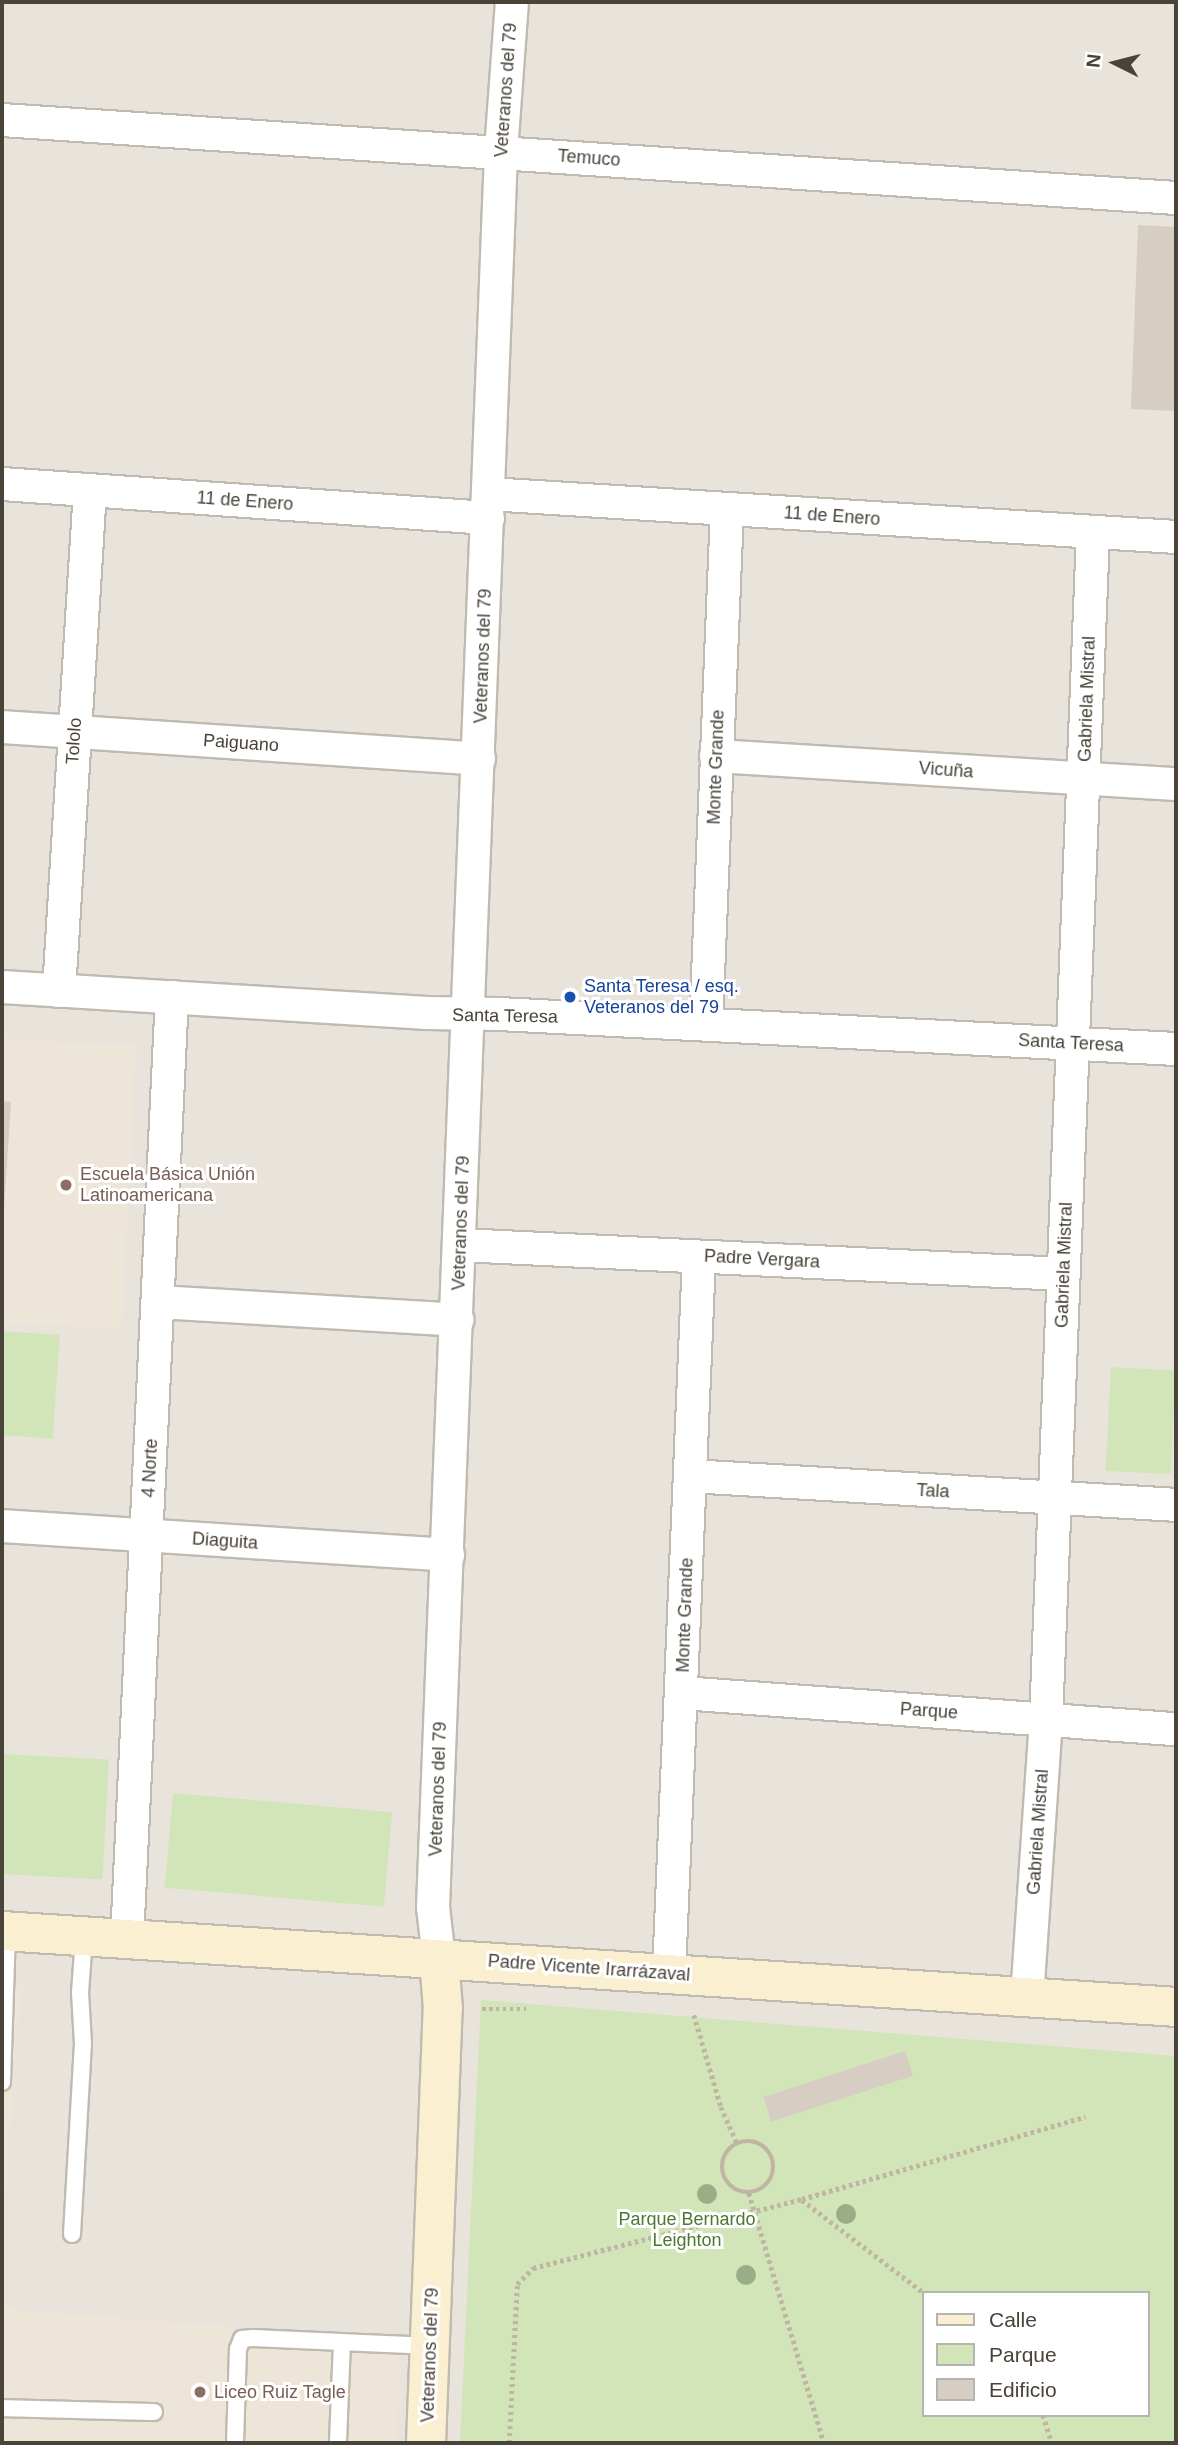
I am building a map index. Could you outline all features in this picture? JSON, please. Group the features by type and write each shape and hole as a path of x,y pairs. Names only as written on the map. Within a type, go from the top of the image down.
{"street":[{"name":"Veteranos del 79","path":"426,2443 443,2009 433,1907 501,152 512,2"},
{"name":"Temuco","path":"2,120 1176,198"},
{"name":"11 de Enero","path":"2,484 488,506 727,509 1176,537"},
{"name":"Tololo","path":"59,991 90,490"},
{"name":"Monte Grande","path":"706,1024 727,509"},
{"name":"Gabriela Mistral","path":"1027,1998 1046,1720 1093,532"},
{"name":"Paiguano","path":"2,726 479,759"},
{"name":"Vicuña","path":"716,756 1176,784"},
{"name":"Santa Teresa","path":"2,987 469,1016 499,1014 1176,1049"},
{"name":"4 Norte","path":"127,1939 172,998"},
{"name":"Padre Vergara","path":"460,1245 1063,1274"},
{"name":"Monte Grande","path":"668,1973 699,1256"},
{"path":"158,1302 457,1320"},
{"name":"Tala","path":"690,1476 1176,1505"},
{"name":"Diaguita","path":"2,1526 448,1555"},
{"name":"Parque","path":"682,1693 1176,1729"},
{"name":"Padre Vicente Irarrázaval","path":"4,1931 1176,2007"}],"lane":[{"path":"2,2082 4,1931"},
{"path":"72,2234 83,2043 80,1993 84,1937"},
{"path":"235,2443 238,2348 242,2339 430,2346"},
{"path":"338,2443 342,2342"},
{"path":"2,2408 154,2412"}],"path":[{"path":"443,2009 540,2009"},
{"path":"693,2009 721,2107 737,2143"},
{"path":"509,2443 517,2284 533,2268 802,2199 1085,2118"},
{"path":"753,2141 767,2149 772,2156 771,2180 766,2187 750,2193 732,2188 723,2174 725,2156 737,2143 753,2141"},
{"path":"750,2193 824,2443"},
{"path":"802,2199 922,2291"},
{"path":"1044,2417 1052,2443"}],"shaded area":[{"path":"2,2 1176,2 1176,2443 2,2443"},
{"name":"Escuela Básica Unión Latinoamericana","path":"2,1039 136,1046 121,1329 2,1322"},
{"path":"2,1986 20,1988 2,2227"},
{"name":"Liceo Ruiz Tagle","path":"2,2309 401,2340 397,2443 2,2443"}],"green space":[{"path":"2,1331 60,1335 53,1439 2,1435"},
{"path":"1111,1367 1176,1370 1170,1474 1106,1471"},
{"path":"2,1754 109,1760 103,1879 2,1874"},
{"path":"173,1793 392,1812 384,1907 165,1888"},
{"name":"Parque Bernardo Leighton","path":"481,2000 1176,2056 1176,2443 460,2443"}],"building":[{"path":"1138,225 1176,227 1176,411 1131,409"},
{"path":"2,1101 11,1102 4,1210 2,1210"},
{"path":"905,2051 913,2076 771,2122 763,2097"}],"place":[{"name":"Santa Teresa / esq. Veteranos del 79","path":"570,997"},
{"name":"Escuela Básica Unión Latinoamericana","path":"66,1185"},
{"name":"Liceo Ruiz Tagle","path":"200,2392"}]}
